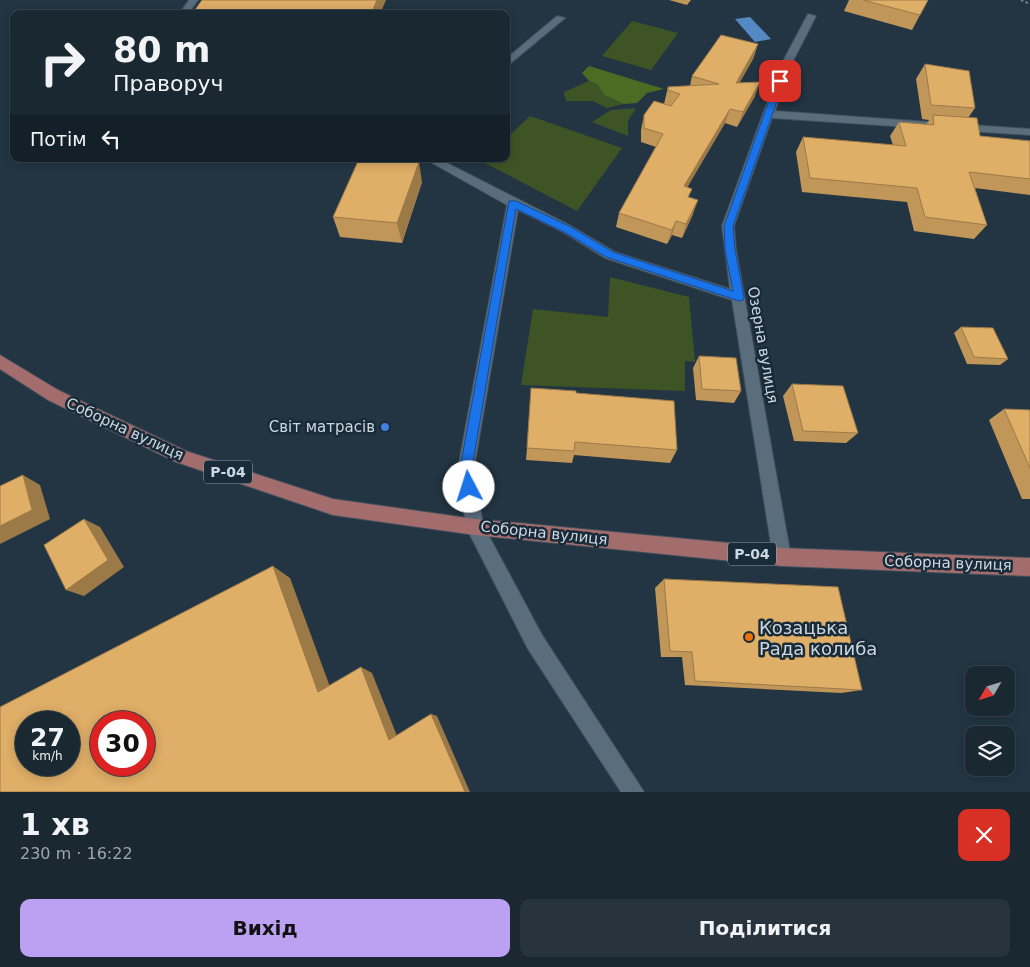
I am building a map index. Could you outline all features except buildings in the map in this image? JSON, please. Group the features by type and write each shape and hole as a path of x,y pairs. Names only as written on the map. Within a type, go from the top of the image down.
{"main road":[{"name":"Соборна вулиця","path":"0,361 53,395 182,457 333,507 475,527 782,557 1030,567"}],"street":[{"name":"Озерна вулиця","path":"782,557 730,250 728,226 786,65 811,16"},
{"path":"510,61 560,18"},
{"path":"768,114 1030,132"},
{"path":"437,162 513,203 567,229 610,255 739,297"},
{"path":"513,203 466,468 475,527 535,642 634,792"}],"path":[{"path":"1021,0 1030,4"}],"green space":[{"path":"632,21 678,33 651,70 602,56"},
{"path":"589,66 664,89 647,93 637,103 624,104 604,95 597,84 589,81 582,73"},
{"path":"589,81 597,84 604,95 624,104 607,108 593,101 566,101 564,92"},
{"path":"636,108 628,121 628,136 592,122 611,110"},
{"path":"530,116 622,148 577,211 483,162 510,162 510,135"},
{"path":"610,277 689,297 695,362 685,361 685,391 521,385 533,309 608,317"}],"water":[{"path":"750,17 771,39 755,42 735,19"}],"place":[{"name":"Світ матрасів","path":"385,427"},
{"name":"Козацька Рада колиба","path":"749,637"}],"route":[{"path":"469,487 466,468 513,203 567,229 610,255 739,297 730,250 728,226 780,81"}]}
